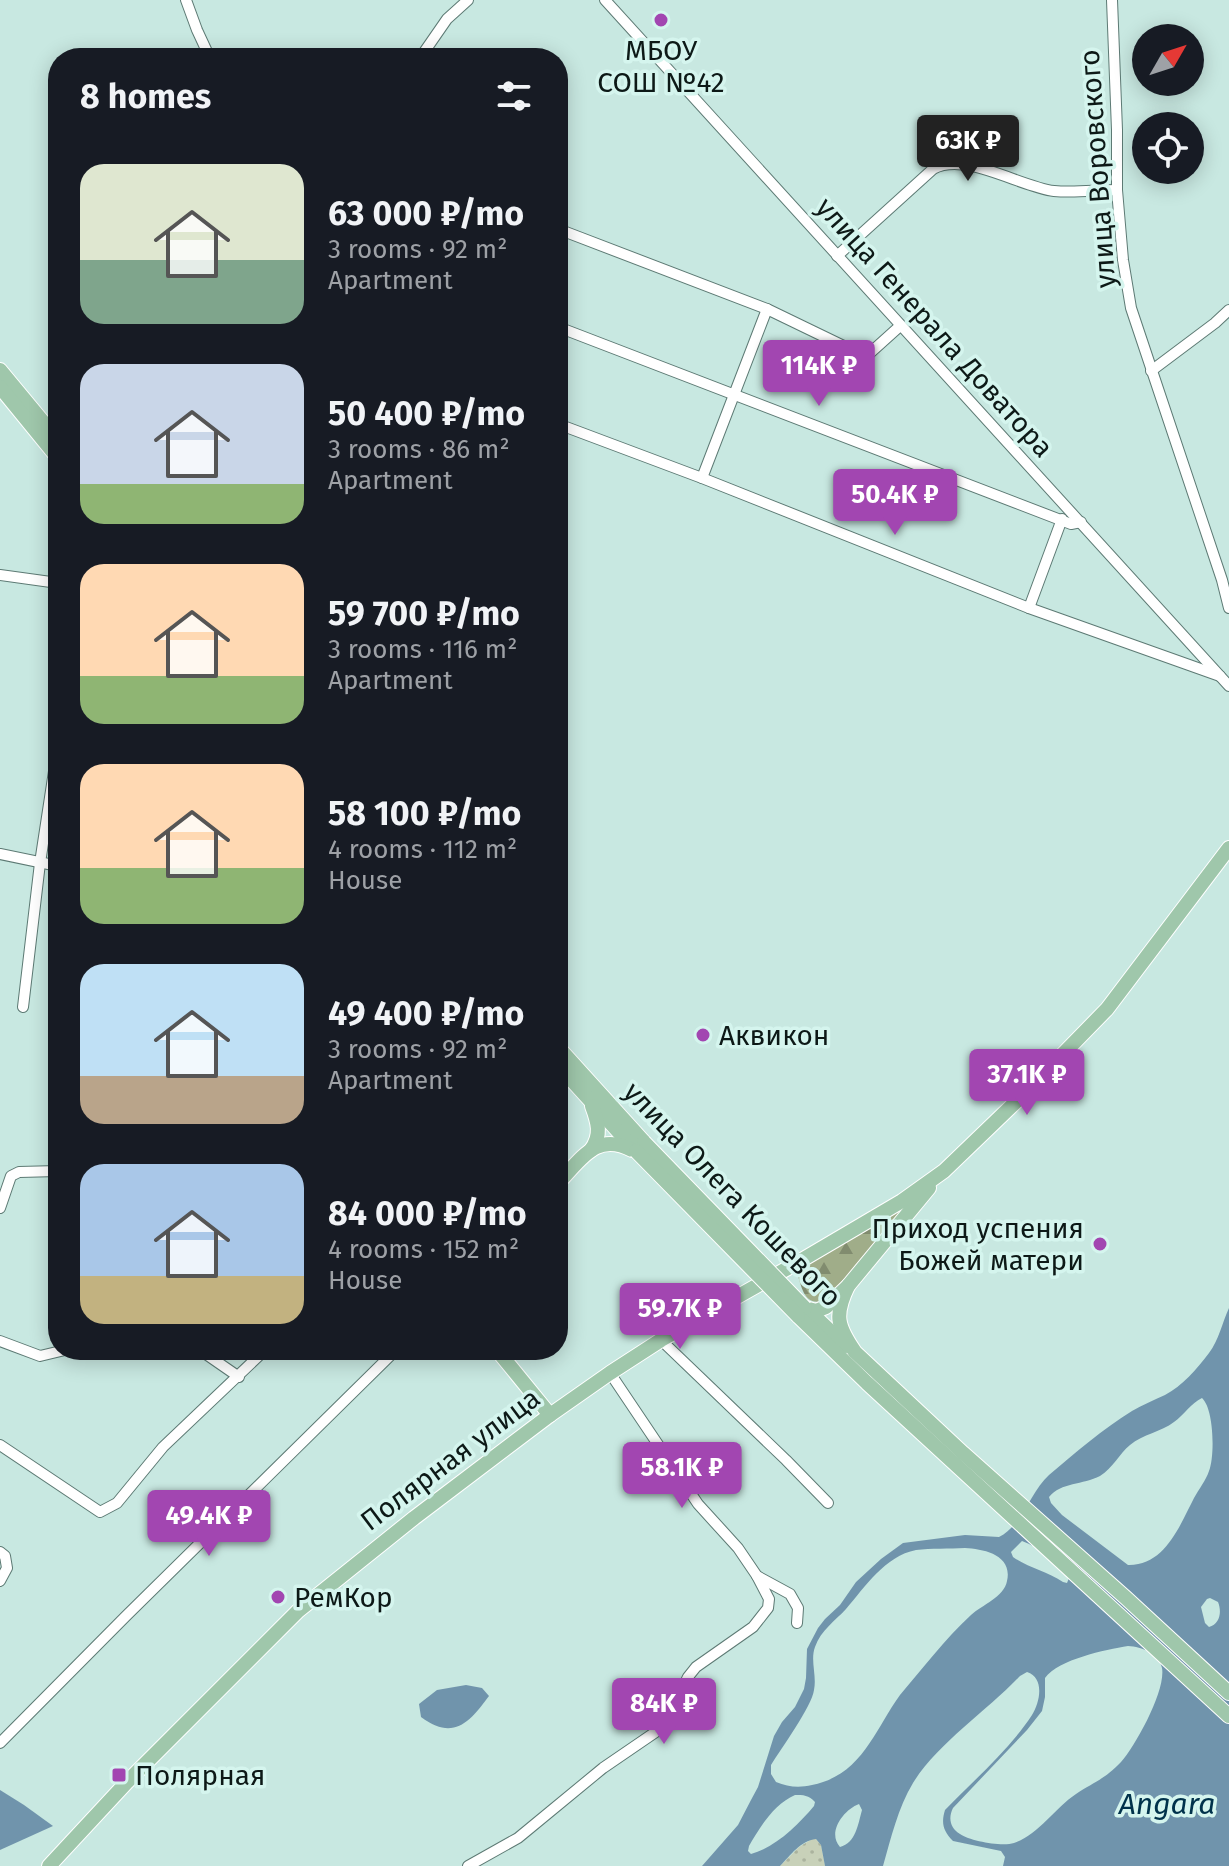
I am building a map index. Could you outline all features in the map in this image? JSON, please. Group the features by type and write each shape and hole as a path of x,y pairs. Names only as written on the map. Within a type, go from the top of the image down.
{"main road":[{"path":"0,370 48,428"},
{"path":"0,387 48,446"},
{"name":"Полярная улица","path":"49,1866 99,1811 298,1611 414,1518 610,1373 661,1340 902,1201 944,1171 1107,1009 1229,848"},
{"name":"улица Олега Кошевого","path":"568,1059 640,1147"},
{"name":"улица Олега Кошевого","path":"568,1076 802,1312 867,1383 958,1458"},
{"path":"590,1101 599,1128 591,1150"},
{"path":"568,1173 601,1144 640,1147"},
{"path":"802,1312 823,1309 848,1286 944,1171"},
{"path":"848,1286 839,1308 839,1322 843,1335 855,1352 958,1458 1229,1716"},
{"name":"улица Олега Кошевого","path":"802,1312 875,1373"},
{"path":"505,1360 550,1415"},
{"path":"958,1458 1126,1598 1229,1693"}],"street":[{"path":"186,0 205,48"},
{"path":"425,48 447,19 468,0"},
{"name":"улица Генерала Доватора","path":"605,0 1226,681"},
{"name":"улица Воровского","path":"1112,0 1117,190 1129,295 1229,608"},
{"path":"837,256 940,165 972,167 1053,191 1117,190"},
{"path":"568,233 767,309 858,353 870,353 900,326"},
{"path":"702,478 767,309"},
{"path":"1151,371 1229,310"},
{"path":"568,331 1071,524 1081,522"},
{"path":"568,428 1029,608 1226,681"},
{"path":"1029,608 1062,519"},
{"path":"0,575 48,582"},
{"path":"23,1007 48,811"},
{"path":"0,854 48,864"},
{"path":"0,1208 11,1176 19,1172 48,1171"},
{"path":"661,1340 828,1503"},
{"path":"0,1341 40,1356 48,1354"},
{"path":"214,1360 239,1377"},
{"path":"0,1445 100,1512 117,1503 163,1447 255,1360"},
{"path":"0,1743 386,1360"},
{"path":"468,1866 518,1838 603,1768 660,1729 696,1667 753,1627 768,1608 769,1599 757,1576 738,1548 698,1504 610,1373"},
{"path":"0,1552 5,1556 7,1568 0,1581"},
{"path":"757,1576 790,1594 798,1608 797,1623"}],"green space":[{"path":"900,1207 904,1209 833,1296 817,1302 808,1298 797,1272"},
{"path":"812,1839 821,1845 825,1866 780,1866 799,1847"}],"water":[{"name":"Angara","path":"1229,1308 1229,1866 1003,1866 1005,1857 1001,1851 953,1841 944,1827 945,1810 1002,1752 1035,1710 1039,1685 1027,1672 949,1741 923,1769 903,1803 883,1866 825,1866 821,1845 816,1839 800,1846 780,1866 702,1866 738,1825 758,1787 774,1736 804,1689 807,1649 818,1628 856,1582 903,1543 965,1535 999,1537 1007,1532 1049,1475 1110,1426 1171,1391 1189,1377 1212,1348","holes":["1202,1398 1209,1412 1213,1444 1209,1471 1170,1542 1152,1559 1128,1565 1062,1515 1049,1497 1066,1486 1100,1476 1130,1445 1169,1425","1022,1541 1029,1544 1047,1556 1069,1578 1067,1583 1013,1557 1011,1552","965,1548 995,1555 1006,1565 1005,1587 943,1644 900,1695 855,1762 829,1780 807,1786 776,1782 771,1774 771,1765 812,1697 815,1685 814,1652 821,1636 876,1574 895,1559 916,1550","1210,1598 1218,1602 1220,1610 1216,1623 1209,1627 1205,1623 1201,1607","1128,1646 1144,1649 1157,1658 1162,1668 1155,1703 1142,1731 1121,1762 1068,1800 1039,1828 1014,1843 986,1843 957,1832 951,1822 953,1808 1042,1711 1045,1678 1071,1661","795,1795 803,1795 815,1802 786,1834 751,1854 748,1851 753,1839 780,1804","859,1804 862,1810 858,1827 850,1842 840,1847 835,1835 843,1817"]},
{"path":"466,1685 482,1688 489,1696 460,1726 442,1728 421,1717 419,1704 437,1690"},
{"path":"0,1790 24,1805 53,1826 0,1850"}],"place":[{"name":"МБОУ СОШ №42","path":"661,20"},
{"name":"Аквикон","path":"703,1035"},
{"name":"Приход успения Божей матери","path":"1100,1244"},
{"name":"РемКор","path":"278,1597"},
{"name":"Полярная","path":"119,1775"}]}
